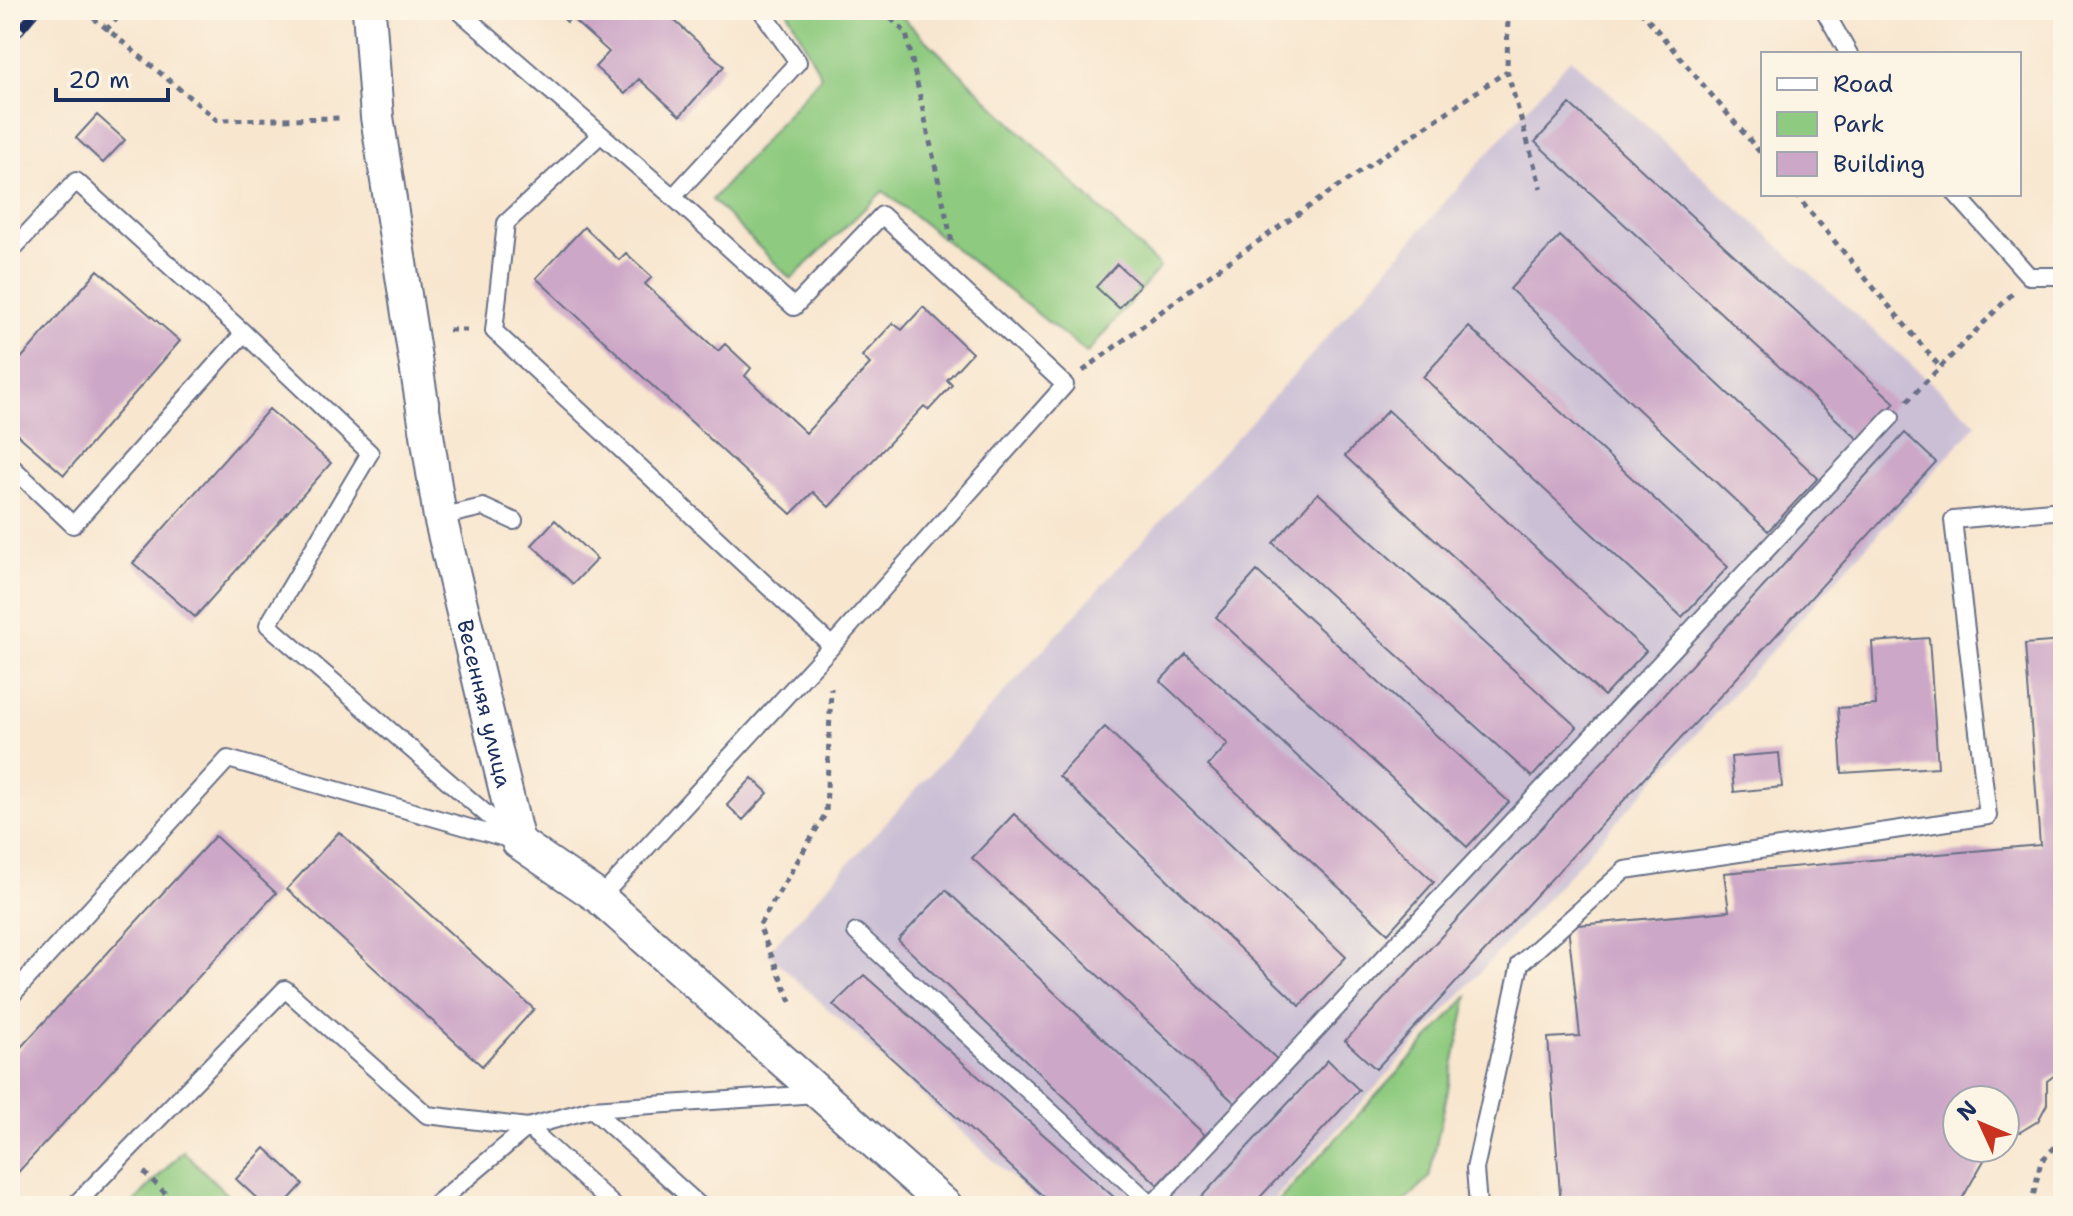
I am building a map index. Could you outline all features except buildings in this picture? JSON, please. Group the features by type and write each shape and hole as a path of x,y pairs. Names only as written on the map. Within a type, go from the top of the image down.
{"street":[{"name":"Весенняя улица","path":"369,10 377,117 440,517 518,842"},
{"path":"518,842 600,898 946,1206"}],"lane":[{"path":"458,10 794,307 882,215 1065,385 832,646 600,898"},
{"path":"673,197 798,62 761,10"},
{"path":"1824,10 1848,52"},
{"path":"600,135 506,223 494,331 832,646"},
{"path":"10,252 76,181 244,333 370,453 268,625 518,842"},
{"path":"1958,196 2029,276 2063,276"},
{"path":"10,465 73,525 244,333"},
{"path":"856,932 1152,1205 1891,417"},
{"path":"440,517 483,507 514,521"},
{"path":"1478,1206 1475,1169 1520,964 1625,870 1988,816 1953,520 2063,510"},
{"path":"10,997 228,759 518,842"},
{"path":"74,1206 285,989 427,1115 528,1127 592,1109 817,1094"},
{"path":"592,1109 700,1206"},
{"path":"434,1206 528,1127"},
{"path":"528,1127 614,1206"}],"path":[{"path":"84,10 217,120 377,117"},
{"path":"106,30 125,10"},
{"path":"882,10 906,33 963,290"},
{"path":"1508,10 1507,71 1541,188"},
{"path":"1640,10 1761,154"},
{"path":"1065,385 1212,273 1507,71"},
{"path":"1797,196 1940,367"},
{"path":"1891,417 2029,276"},
{"path":"791,1002 759,926 826,813 832,646"},
{"path":"2031,1206 2041,1161 2063,1139"},
{"path":"126,1155 178,1206"}],"shaded area":[{"path":"1571,58 1977,424 1268,1206 1043,1206 767,953 1307,360"}],"green space":[{"path":"787,10 895,10 1160,267 1087,353 883,191 791,279 712,200 821,76"},
{"path":"1468,996 1429,1178 1400,1206 1274,1206"},
{"path":"183,1151 239,1206 130,1206"}],"railway":[{"path":"10,42 37,10"}]}
